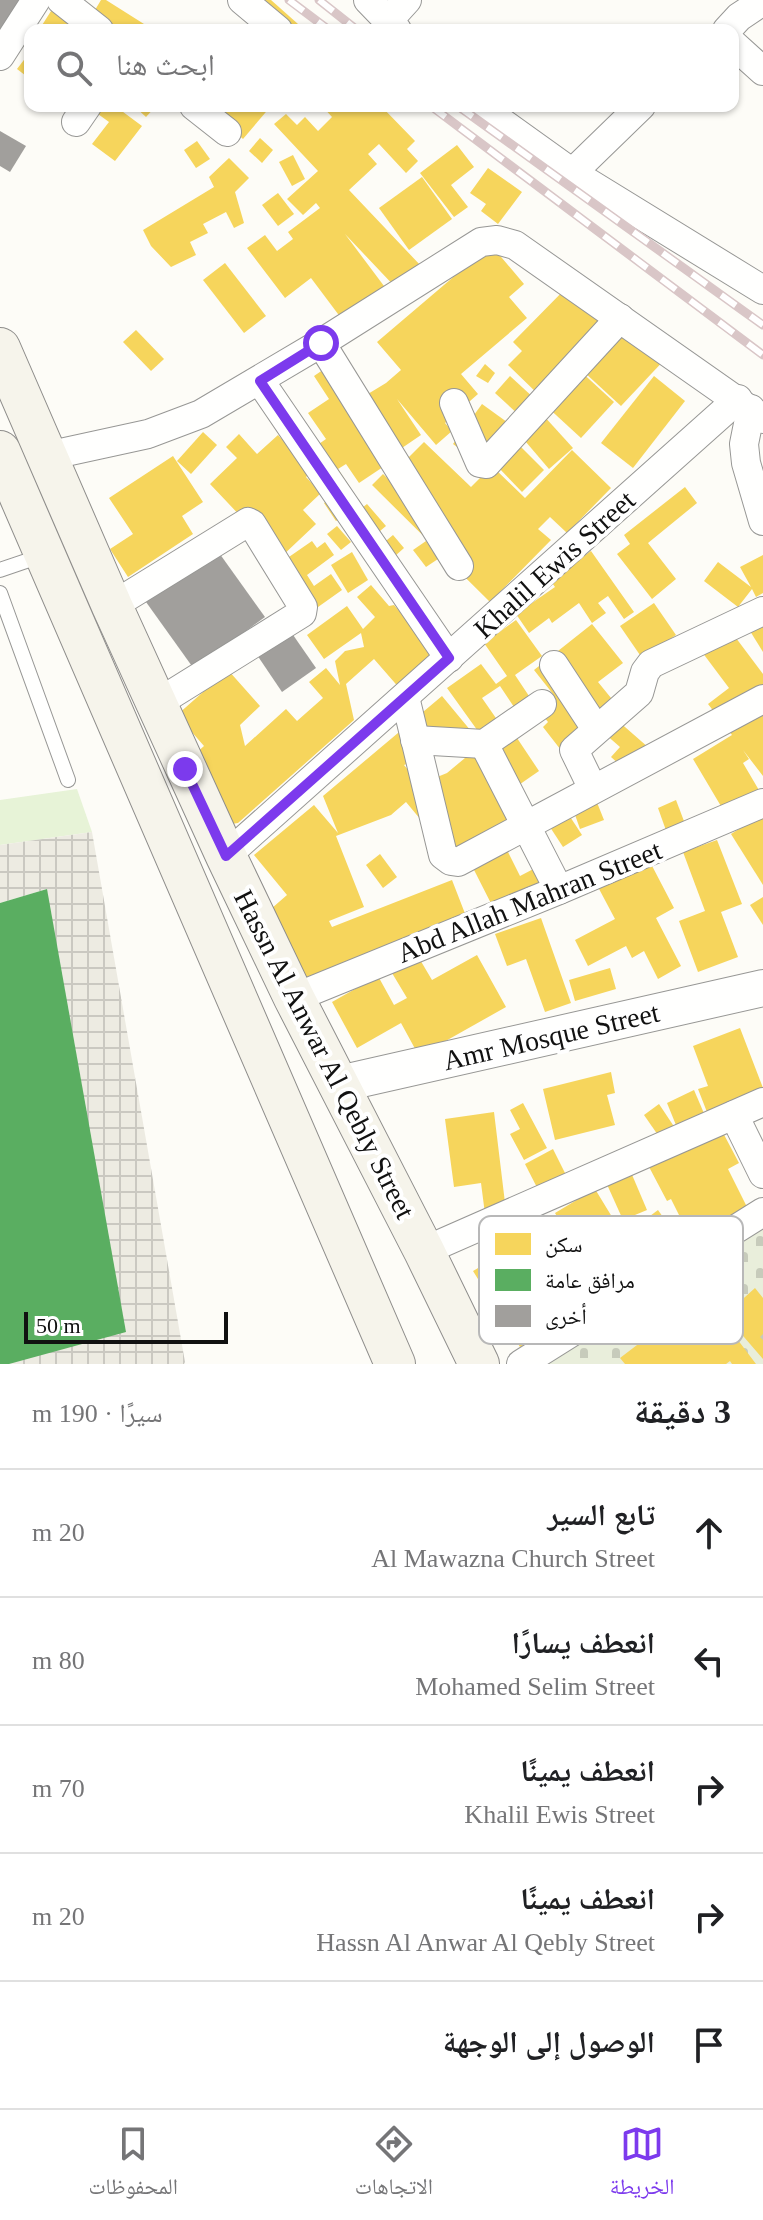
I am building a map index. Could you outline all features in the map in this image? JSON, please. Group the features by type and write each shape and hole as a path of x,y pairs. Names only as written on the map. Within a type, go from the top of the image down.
{"main road":[{"name":"Hassn Al Anwar Al Qebly Street","path":"0,348 185,769 294,998 424,1251 472,1362"},
{"name":"Hassn Al Anwar Al Qebly Street","path":"0,451 395,1364"},
{"path":"144,788 185,769"}],"street":[{"path":"0,56 36,0"},
{"path":"61,0 91,24"},
{"path":"242,0 271,24"},
{"path":"368,0 390,24"},
{"path":"393,24 407,0"},
{"path":"730,23 763,1"},
{"path":"739,36 763,71"},
{"path":"202,112 227,132"},
{"path":"487,112 572,173 763,290"},
{"path":"572,173 612,115"},
{"path":"47,456 148,434 201,414 260,381 481,242 497,240 515,245 751,409 744,444 746,463 763,521"},
{"path":"454,403 480,463 486,464 620,318"},
{"path":"321,343 459,566"},
{"path":"260,381 449,658"},
{"name":"Khalil Ewis Street","path":"226,856 449,658 751,409"},
{"path":"112,606 245,523 252,524 303,607 302,613 156,704"},
{"path":"593,789 574,750 639,693 645,672 651,664 763,611"},
{"path":"554,665 596,729"},
{"path":"405,697 443,855 458,862 763,699"},
{"path":"415,740 484,744 542,704"},
{"path":"484,744 559,890"},
{"name":"Abd Allah Mahran Street","path":"294,998 763,803"},
{"name":"Amr Mosque Street","path":"339,1084 763,988"},
{"path":"504,1216 763,1102"},
{"path":"734,1115 763,1174"},
{"path":"743,1225 763,1212"},
{"path":"424,1251 479,1227"},
{"path":"521,1364 553,1344"}],"lane":[{"path":"0,570 43,555"},
{"path":"0,593 68,780"}],"green space":[{"path":"77,789 92,832 0,845 0,800"},
{"path":"763,1209 763,1364 520,1364 551,1344 743,1344 743,1222"}],"shaded area":[{"path":"92,832 184,1364 9,1364 47,889 0,903 0,845"}],"building: سكن":[{"path":"58,0 92,15 101,0 106,0 144,24 43,24"},
{"path":"252,0 271,0 298,24 275,24"},
{"path":"24,60 24,74 17,69"},
{"path":"95,112 123,112 142,126 115,161 92,144 109,122"},
{"path":"213,112 266,112 243,139"},
{"path":"327,112 387,112 415,141 407,149 418,161 406,173 379,144 368,154 377,164 349,190 422,267 398,290 345,234 390,294 347,326 311,278 285,298 247,248 265,235 277,251 293,239 288,232 320,208 316,203 303,215 287,199 318,171 274,124 286,114 297,125 305,117 318,131 332,117"},
{"path":"260,138 273,150 262,163 249,151"},
{"path":"197,141 210,159 196,168 184,150"},
{"path":"457,145 474,167 451,185 468,207 454,217 420,173"},
{"path":"293,155 305,179 292,186 279,162"},
{"path":"229,158 249,178 235,192 244,223 234,228 226,212 203,224 208,233 190,242 196,255 171,267 151,246 143,230 214,187 209,177"},
{"path":"488,168 522,192 498,224 481,211 486,204 470,193"},
{"path":"422,177 452,219 409,250 379,208"},
{"path":"278,193 294,214 278,226 262,205"},
{"path":"491,245 524,284 509,297 527,318 461,374 478,394 445,423 452,431 436,445 397,399 421,435 380,463 383,467 359,483 346,464 338,469 361,504 336,521 324,503 334,496 306,453 326,439 308,413 329,399 314,376 333,363 358,400 386,383 401,370 377,342"},
{"path":"225,263 266,316 244,333 203,280"},
{"path":"572,282 613,322 540,396 508,365 522,351 513,342"},
{"path":"631,321 668,356 621,406 584,372"},
{"path":"136,330 164,359 151,371 123,342"},
{"path":"485,364 495,373 488,383 476,376"},
{"path":"577,368 614,402 581,438 544,404"},
{"path":"510,376 535,399 520,416 495,393"},
{"path":"654,376 685,401 633,468 601,443"},
{"path":"482,404 511,425 482,465 453,444"},
{"path":"543,415 573,448 549,469 520,435"},
{"path":"203,432 217,445 191,474 177,461"},
{"path":"239,434 257,454 278,435 312,471 306,477 321,493 303,510 316,524 280,558 210,484 237,458 226,447"},
{"path":"424,442 471,487 492,466 525,498 572,450 611,488 567,533 550,517 538,529 551,540 490,602 372,485 383,474 420,510 401,465"},
{"path":"518,444 544,470 522,492 496,465"},
{"path":"173,456 203,502 182,516 193,534 128,577 110,549 133,534 109,498"},
{"path":"685,487 697,503 648,543 676,579 652,599 617,554 630,544 624,535"},
{"path":"367,504 386,526 374,536 381,545 393,535 404,548 386,564 348,519"},
{"path":"337,526 351,542 341,550 327,534"},
{"path":"312,541 317,548 325,542 334,555 307,575 314,586 331,574 342,590 311,612 273,568"},
{"path":"426,541 438,559 426,567 413,550"},
{"path":"591,551 634,612 624,619 608,596 598,603 606,613 592,623 579,603 552,623 549,618 529,633 516,614 555,587 550,580"},
{"path":"352,552 368,580 348,593 331,565"},
{"path":"763,555 763,593 756,597 752,589 738,607 704,581 718,562 751,587 740,567"},
{"path":"371,585 389,606 394,605 439,656 401,690 374,659 346,684 354,720 238,823 231,824 178,769 204,746 177,715 228,670 260,706 240,725 245,746 286,709 297,721 323,698 309,682 326,668 340,685 335,661 345,651 364,647 361,633 324,659 307,635 347,606 363,629 375,617 357,597"},
{"path":"654,603 676,635 642,658 620,626"},
{"path":"516,620 542,656 515,675 531,699 516,710 500,686 482,698 498,721 480,734 447,688 481,664 496,684 507,676 484,643"},
{"path":"763,623 763,652 750,631"},
{"path":"592,624 623,663 598,682 620,709 564,754 543,727 548,722 536,707 553,694 534,670"},
{"path":"730,630 763,674 763,776 743,750 749,759 743,763 763,797 728,818 693,759 732,735 708,704 729,688 702,652"},
{"path":"442,696 471,731 454,746 404,765 420,784 447,773 477,748 486,759 479,765 515,809 515,838 455,861 406,802 391,815 336,836 364,907 329,921 332,927 452,880 471,929 292,988 264,915 287,895 254,855 314,805 338,833 323,796"},
{"path":"617,720 649,748 628,772 611,757 620,747 604,733"},
{"path":"509,726 539,771 513,789 483,744"},
{"path":"596,800 604,820 580,829 573,809"},
{"path":"676,800 687,829 668,836 658,808"},
{"path":"567,812 582,835 563,847 548,824"},
{"path":"763,814 763,885 731,834"},
{"path":"717,840 742,904 721,912 738,957 698,972 679,921 705,911 683,852"},
{"path":"506,848 520,876 541,865 558,898 503,927 472,866"},
{"path":"380,854 397,877 383,888 366,865"},
{"path":"649,860 674,908 656,918 681,966 658,979 644,951 632,958 626,946 588,966 575,940 615,919 598,887"},
{"path":"763,897 763,925 750,905"},
{"path":"541,918 571,1003 545,1012 526,959 507,966 495,934"},
{"path":"477,955 506,1007 419,1056 401,1023 357,1048 332,1002 378,976 394,1005 407,998 392,973 419,958 432,980"},
{"path":"610,968 616,989 575,1001 569,980"},
{"path":"740,1028 763,1088 763,1105 712,1125 698,1089 708,1086 693,1046"},
{"path":"611,1072 615,1093 607,1095 615,1125 555,1140 543,1089"},
{"path":"694,1090 706,1118 678,1130 667,1103"},
{"path":"523,1103 547,1148 524,1160 510,1134 520,1129 510,1110"},
{"path":"659,1104 675,1128 660,1138 644,1115"},
{"path":"494,1112 506,1211 485,1214 481,1183 454,1187 445,1119"},
{"path":"721,1129 739,1163 728,1169 747,1207 730,1216 680,1216 671,1199 667,1201 648,1165"},
{"path":"553,1149 576,1195 548,1209 525,1164"},
{"path":"630,1170 647,1210 633,1216 621,1216 605,1180"},
{"path":"595,1189 611,1216 557,1216 555,1213"},
{"path":"755,1288 763,1298 763,1334 760,1337 763,1340 763,1359 743,1336 743,1299"},
{"path":"638,1344 741,1344 756,1364 732,1364 730,1361 726,1364 625,1364 620,1358"}],"building: مرافق عامة":[{"path":"47,889 126,1332 0,1364 0,903"}],"building: أخرى":[{"path":"0,0 37,0 7,36 0,30"},
{"path":"0,131 26,146 10,172 0,166"},
{"path":"212,543 265,617 194,669 141,595"},
{"path":"291,632 316,668 282,692 255,652"}],"railway":[{"path":"289,0 321,24"},
{"path":"319,0 349,24"},
{"path":"439,112 763,355"},
{"path":"466,112 763,325"}],"route":[{"path":"185,769 226,856 449,658 260,381 321,343"}]}
